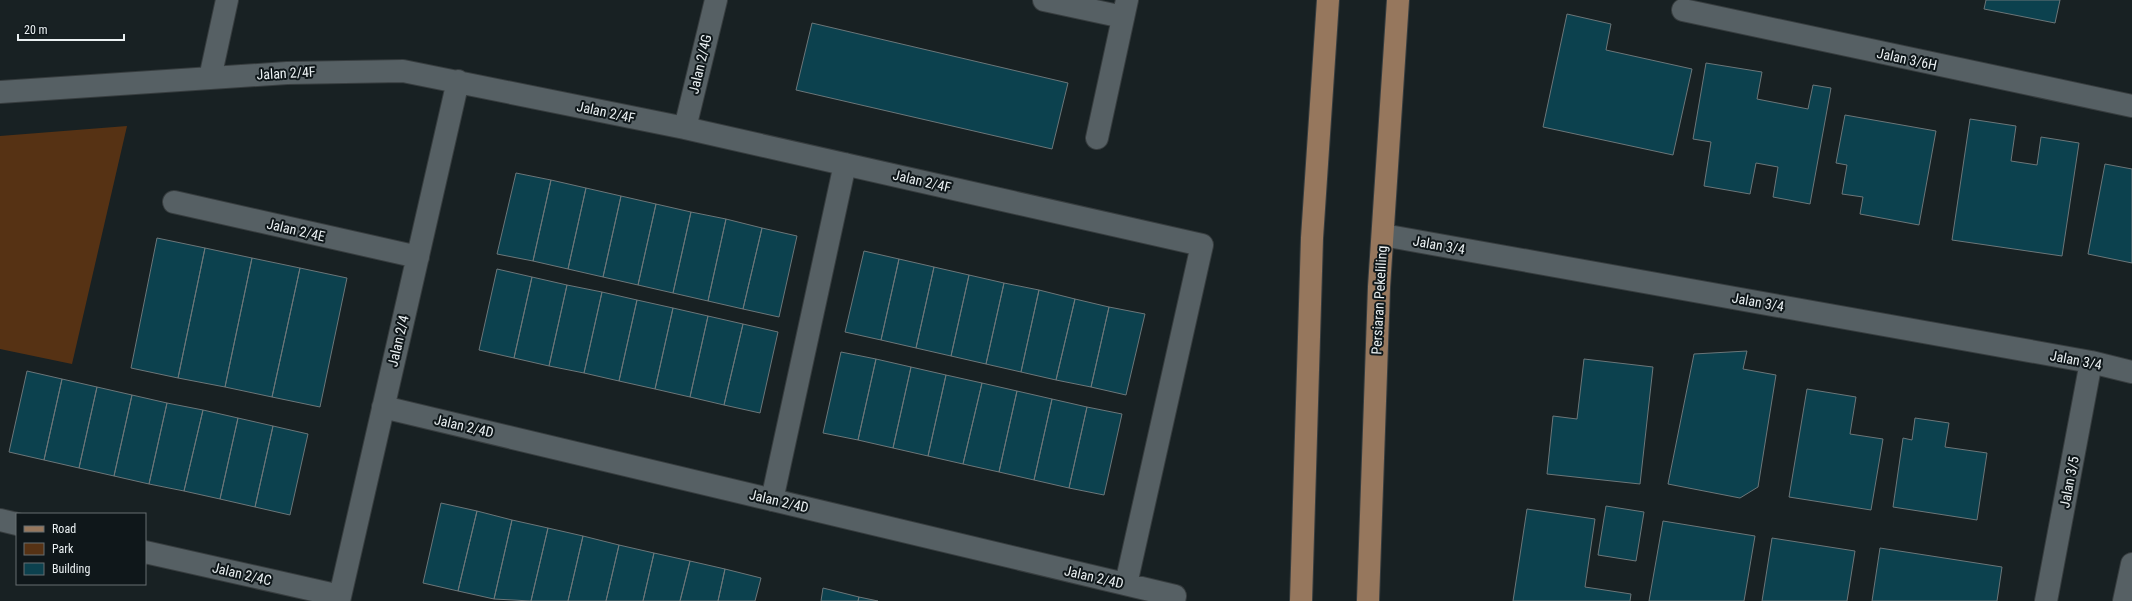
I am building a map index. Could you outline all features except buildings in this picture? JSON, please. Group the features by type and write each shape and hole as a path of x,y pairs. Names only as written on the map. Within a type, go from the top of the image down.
{"main road":[{"path":"1301,601 1312,238 1328,0"},
{"name":"Persiaran Pekeliling","path":"1368,601 1372,457 1383,235 1398,0"}],"street":[{"path":"210,78 227,0"},
{"name":"Jalan 2/4G","path":"685,128 716,0"},
{"path":"1044,0 1125,9 1097,138"},
{"name":"Jalan 3/6H","path":"1683,10 2132,106"},
{"name":"Jalan 2/4F","path":"0,92 288,72 372,70 403,71 685,128 1202,245 1126,584"},
{"name":"Jalan 2/4","path":"339,598 458,81"},
{"path":"772,500 845,164"},
{"name":"Jalan 2/4E","path":"174,202 418,257"},
{"name":"Jalan 3/4","path":"1383,235 2091,362 2132,372"},
{"name":"Jalan 3/5","path":"2046,601 2091,362"},
{"name":"Jalan 2/4D","path":"383,407 1126,584 1174,599"},
{"path":"0,520 16,524"},
{"name":"Jalan 2/4C","path":"146,552 339,598"},
{"path":"2124,601 2132,564"}],"green space":[{"path":"127,126 72,364 0,349 0,136"}]}
